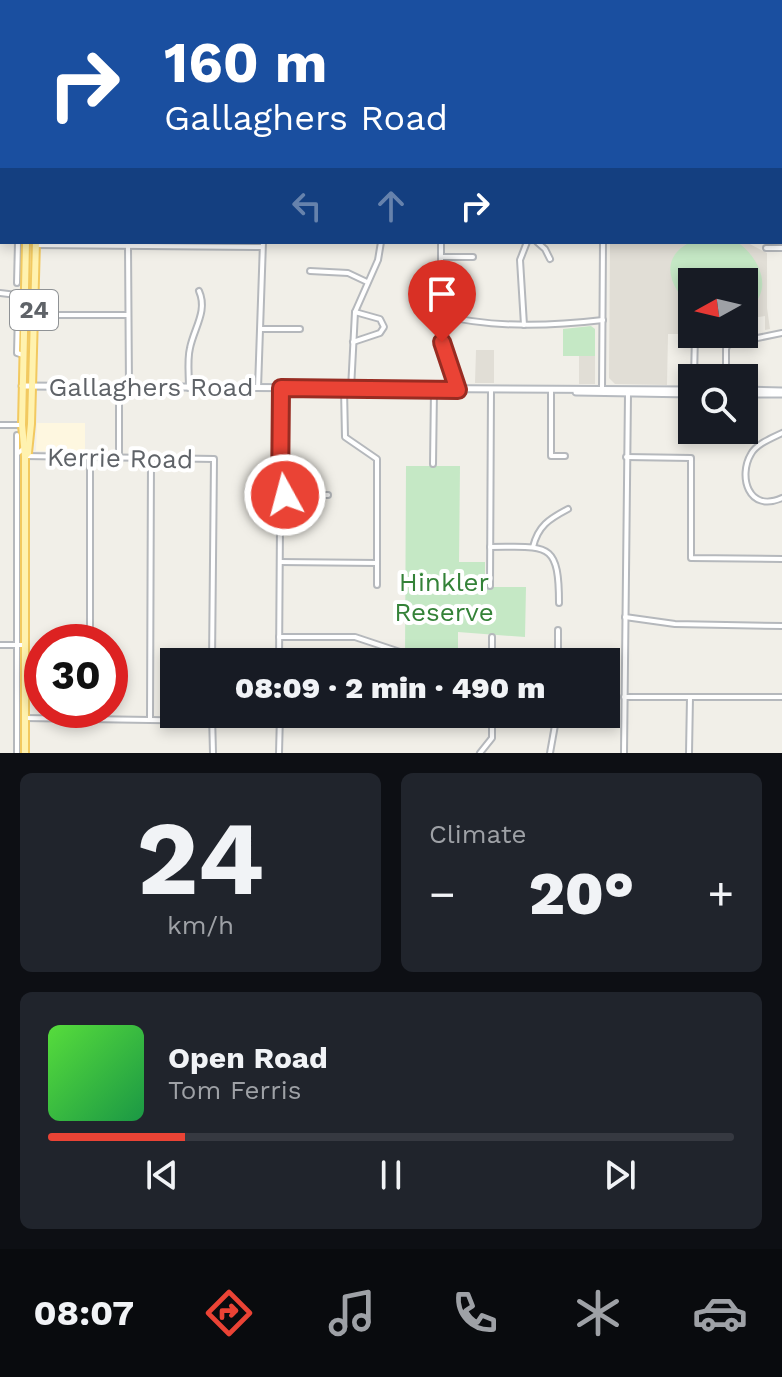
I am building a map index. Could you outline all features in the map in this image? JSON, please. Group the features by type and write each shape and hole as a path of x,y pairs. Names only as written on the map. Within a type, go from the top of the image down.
{"main road":[{"name":"24","path":"24,700 21,645 24,296 21,277 26,244"},
{"name":"24","path":"22,453 28,453 31,424 36,244"},
{"path":"21,277 35,277"},
{"name":"24","path":"25,728 25,753"}],"street":[{"path":"17,283 21,277 18,244"},
{"path":"108,244 262,244 258,388"},
{"path":"377,585 377,459 345,437 355,312 378,260 381,244"},
{"path":"441,244 442,342 458,390"},
{"path":"524,325 520,260 526,244"},
{"path":"539,244 550,259"},
{"path":"602,391 603,244"},
{"path":"119,457 127,371 128,246"},
{"path":"766,248 782,248"},
{"path":"441,257 473,257"},
{"path":"310,271 342,272 367,282"},
{"path":"189,388 190,346 201,318 203,299 199,291"},
{"path":"0,293 35,296"},
{"path":"353,342 380,333 384,327 380,319 355,312"},
{"path":"34,315 128,315"},
{"path":"441,315 524,325 603,320"},
{"path":"261,329 300,329"},
{"path":"726,364 728,344 782,333"},
{"name":"Gallaghers Road","path":"22,386 678,392"},
{"path":"279,648 281,388"},
{"path":"433,464 434,390"},
{"path":"490,586 491,390"},
{"path":"551,391 551,456 565,456"},
{"name":"Gallaghers Road","path":"602,391 626,394 678,392"},
{"path":"758,392 782,392"},
{"path":"624,753 626,394"},
{"path":"0,425 31,424"},
{"path":"782,433 753,449 748,464 747,487 755,499 762,502 782,498"},
{"path":"17,435 22,453"},
{"name":"Kerrie Road","path":"22,453 214,459 212,648"},
{"path":"90,457 90,624"},
{"path":"626,457 691,458 691,558 782,559"},
{"path":"150,720 151,458"},
{"path":"280,495 328,495"},
{"path":"533,547 537,533 550,518 568,509"},
{"path":"490,547 533,547 547,551 556,560 559,571 559,603"},
{"path":"280,562 377,563"},
{"path":"625,617 675,624 782,626"},
{"path":"558,630 558,648"},
{"path":"279,637 355,637 388,648"},
{"path":"492,637 492,648"},
{"path":"0,645 21,645 17,753"},
{"path":"624,697 782,697"},
{"path":"689,753 690,697"},
{"path":"128,720 160,720"},
{"path":"212,728 213,753"},
{"path":"279,753 280,728"},
{"path":"480,753 490,742 491,728"},
{"path":"550,753 554,728"}],"shaded area":[{"path":"610,244 750,244 767,253 770,329 765,330 765,316 758,317 758,268 678,268 678,334 668,334 667,385 615,384 609,378"},
{"path":"476,350 494,350 494,383 475,383"},
{"path":"579,356 595,356 595,384 579,384"},
{"path":"37,423 85,423 85,452 36,451"}],"green space":[{"path":"686,244 740,244 753,257 762,276 760,296 758,299 758,268 678,268 678,292 670,271 674,255"},
{"path":"591,326 595,329 595,356 563,356 563,329"},
{"name":"Hinkler Reserve","path":"406,466 460,466 459,562 485,562 485,587 526,587 525,637 458,632 458,648 405,648"}],"route":[{"path":"285,495 280,495 281,388 458,390 442,342"}]}
